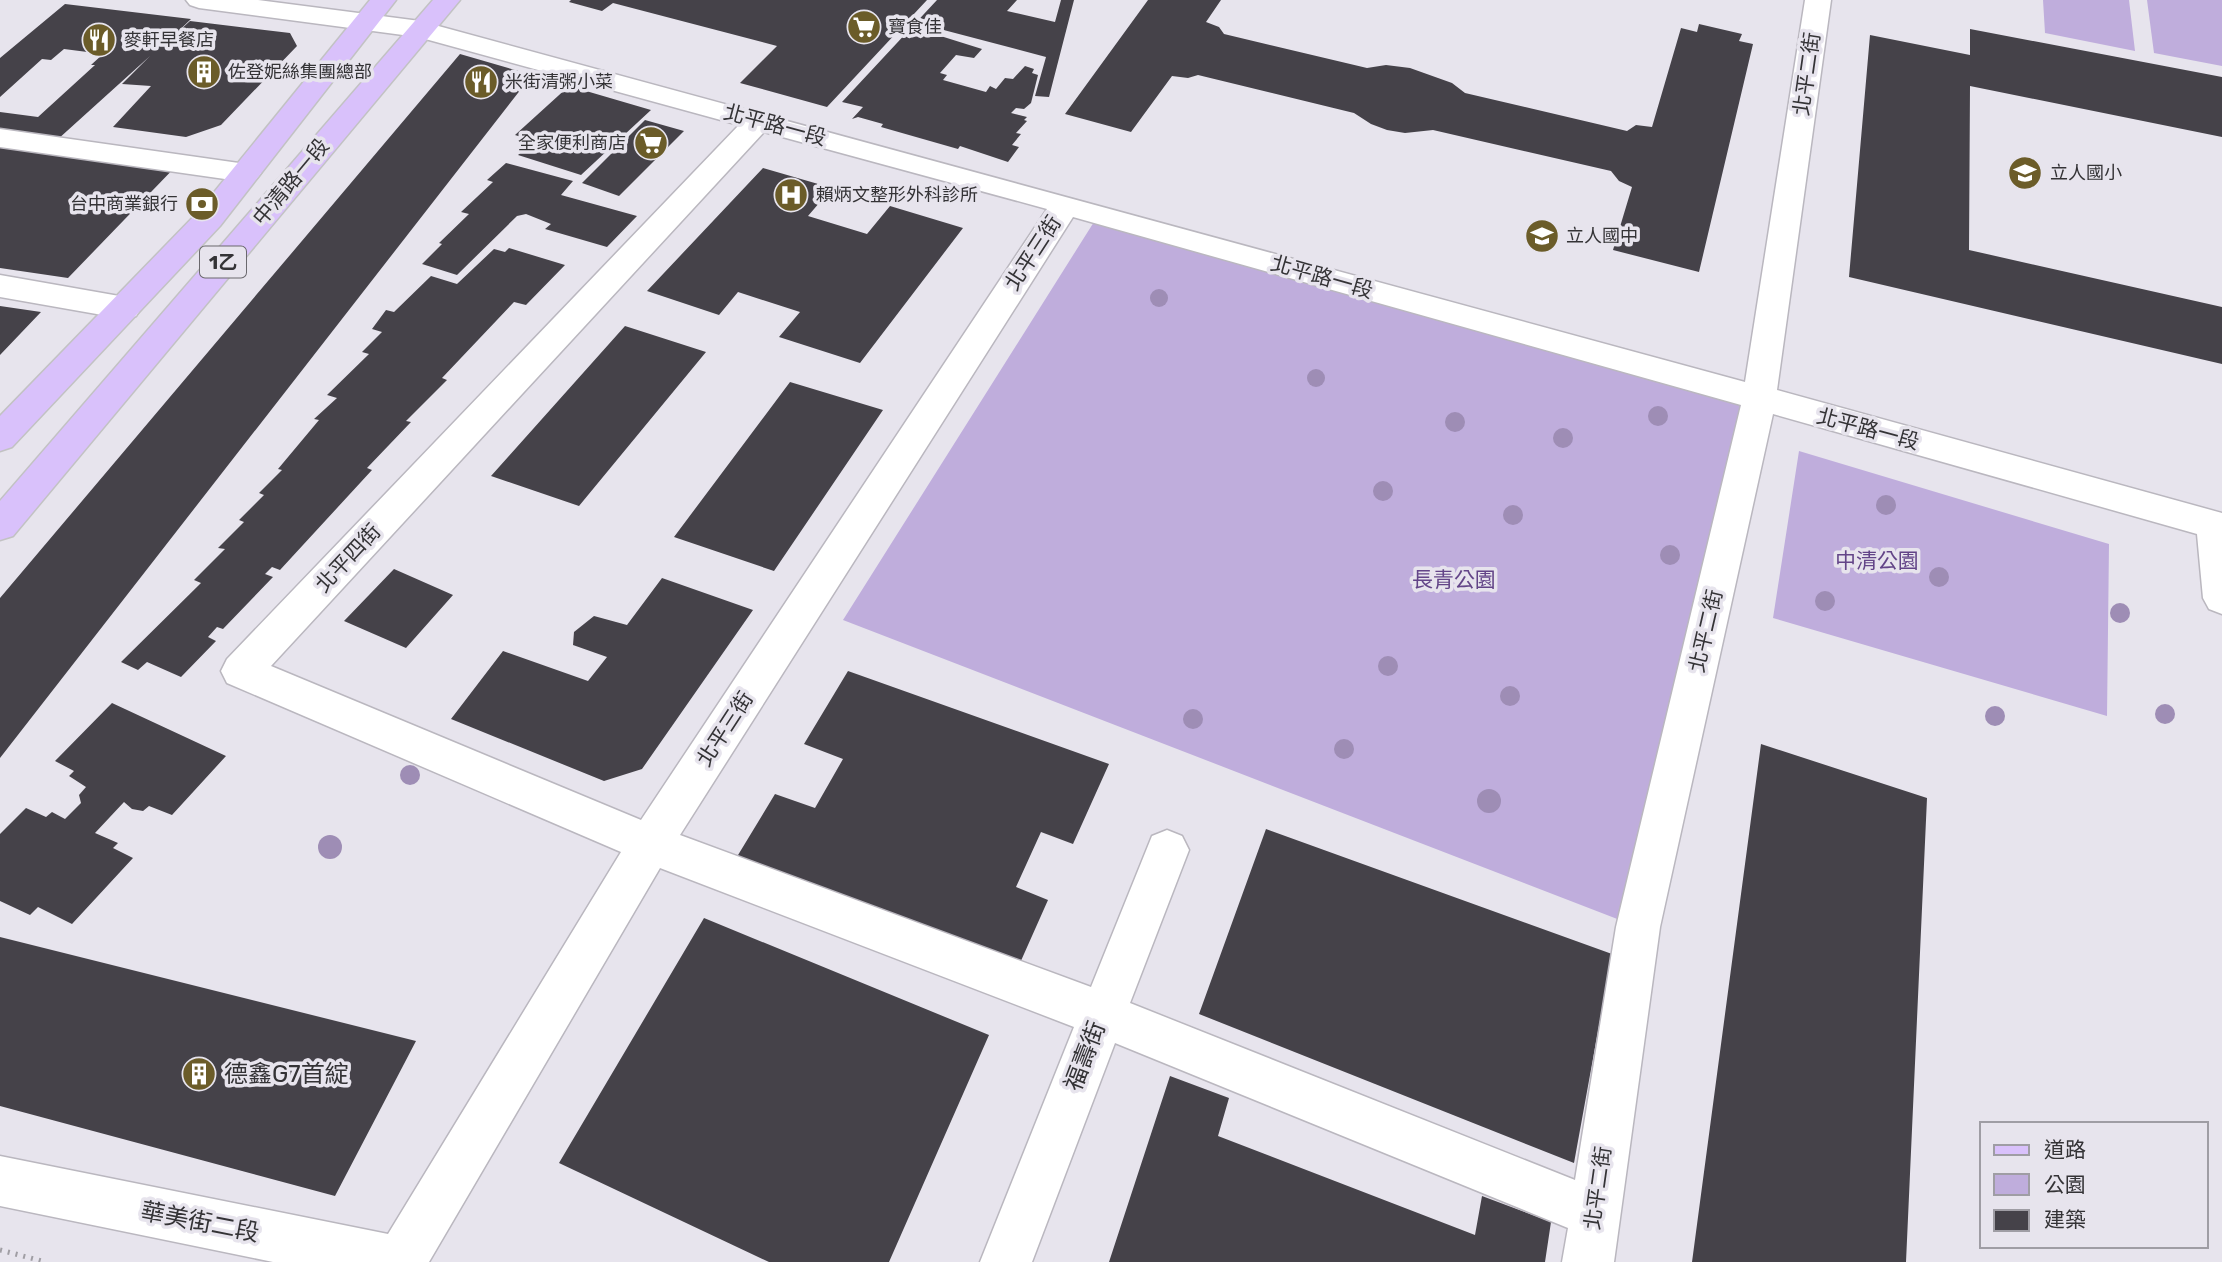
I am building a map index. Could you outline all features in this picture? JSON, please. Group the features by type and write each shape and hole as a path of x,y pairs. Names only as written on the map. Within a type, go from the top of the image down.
{"main road":[{"name":"中清路一段","path":"0,438 209,219 362,23 383,0"},
{"name":"中清路一段","path":"0,526 447,0"}],"street":[{"name":"北平路一段","path":"199,0 420,29 1065,205 2218,526"},
{"name":"北平二街","path":"1588,1262 1638,927 1759,399 1818,0"},
{"name":"北平四街","path":"650,844 241,671 758,121"},
{"path":"0,138 246,173"},
{"name":"北平三街","path":"400,1262 650,844 1065,205"},
{"path":"0,286 125,308"},
{"path":"2218,526 2222,598"},
{"path":"650,844 1101,1014 1594,1213"},
{"name":"福壽街","path":"1006,1262 1167,850"},
{"name":"華美街二段","path":"0,1181 400,1262"}],"path":[{"path":"0,1250 47,1262"}],"green space":[{"path":"2043,0 2129,0 2135,51 2045,33"},
{"path":"2147,0 2222,0 2222,66 2154,53"},
{"name":"長青公園","path":"1099,214 1759,399 1638,927 843,620"},
{"name":"中清公園","path":"1799,451 2109,544 2107,716 1773,618"}],"building":[{"path":"927,0 827,107 740,83 777,46 613,3 602,11 569,2"},
{"path":"937,0 1017,0 1007,11 1055,22 1061,0 1074,0 1049,97 1035,96 1046,57 936,28 931,33 982,49 974,58 956,55 940,73 947,75 943,80 986,92 990,86 996,89 1005,78 1013,79 1025,66 1034,69 1032,73 1038,75 1031,103 1024,109 1016,108 1011,113 1027,117 1024,120 1027,121 1016,133 1021,134 1012,145 1019,147 1008,162 960,146 958,149 881,127 883,124 858,117 852,119 863,107 842,102"},
{"path":"1148,0 1221,0 1206,22 1219,27 1224,34 1367,68 1386,65 1410,68 1452,83 1465,93 1627,131 1636,125 1652,127 1681,28 1697,32 1699,24 1742,34 1739,41 1753,44 1699,272 1613,250 1632,187 1619,181 1611,171 1433,130 1405,133 1387,130 1354,113 1198,75 1188,78 1172,76 1131,132 1065,114"},
{"path":"65,4 191,19 167,42 190,21 290,33 297,46 221,125 186,137 113,127 151,86 122,84 150,56 57,140 0,132 0,112 38,117 95,65 91,65 103,54 64,49 51,60 42,59 0,97 0,58"},
{"path":"1970,29 2222,77 2222,137 1970,86 1969,250 2222,307 2222,364 1849,277 1870,35 1970,55"},
{"path":"460,54 532,75 0,758 0,598"},
{"path":"569,86 651,110 581,175 518,155 534,141 515,135"},
{"path":"645,120 684,131 619,196 582,183"},
{"path":"0,141 180,162 68,278 0,268"},
{"path":"506,163 573,181 561,195 637,216 607,247 545,229 551,224 526,214 517,216 457,275 422,264 469,214 461,212 493,182 487,180"},
{"path":"763,168 832,188 808,216 867,234 890,206 963,228 860,363 779,337 800,312 738,292 719,315 647,291"},
{"path":"509,248 565,265 526,305 514,302 442,378 447,380 406,421 411,422 367,468 372,470 280,570 272,567 265,574 273,577 223,629 217,627 208,637 216,641 181,677 147,662 138,670 121,662 201,583 194,580 225,549 218,548 244,522 239,520 264,495 259,493 282,470 278,469 319,420 314,419 337,398 327,395 369,354 362,352 382,332 372,329 386,310 394,312 431,276 457,284 494,249 505,252"},
{"path":"0,306 41,312 0,355"},
{"path":"625,326 706,352 579,506 491,476"},
{"path":"790,382 883,410 774,571 674,537"},
{"path":"394,569 453,595 406,648 344,621"},
{"path":"662,578 753,610 642,769 604,781 451,719 503,651 588,681 607,657 573,645 574,632 594,616 627,625"},
{"path":"848,671 1109,764 1073,844 1041,832 1016,887 1048,900 1016,972 735,860 775,794 815,808 843,759 804,744"},
{"path":"112,703 226,756 172,815 149,806 143,811 132,809 124,802 95,833 118,843 113,848 133,858 72,924 38,907 30,915 0,901 0,834 26,808 46,817 52,812 65,819 81,803 79,795 86,787 69,776 74,771 55,761"},
{"path":"1761,744 1927,798 1906,1262 1692,1262"},
{"path":"1266,829 1612,954 1574,1163 1199,1014"},
{"path":"704,918 989,1035 889,1262 769,1262 559,1163"},
{"name":"德鑫G7首綻","path":"0,937 416,1041 335,1196 0,1106"},
{"path":"1170,1076 1229,1098 1218,1136 1475,1235 1482,1196 1551,1222 1545,1262 1109,1262"}],"place":[{"name":"寶食佳","path":"864,27"},
{"name":"麥軒早餐店","path":"99,40"},
{"name":"佐登妮絲集團總部","path":"204,72"},
{"name":"米街清粥小菜","path":"481,82"},
{"name":"全家便利商店","path":"651,143"},
{"name":"立人國小","path":"2025,173"},
{"name":"賴炳文整形外科診所","path":"791,195"},
{"name":"台中商業銀行","path":"202,204"},
{"name":"立人國中","path":"1542,236"},
{"name":"德鑫G7首綻","path":"199,1074"}]}
